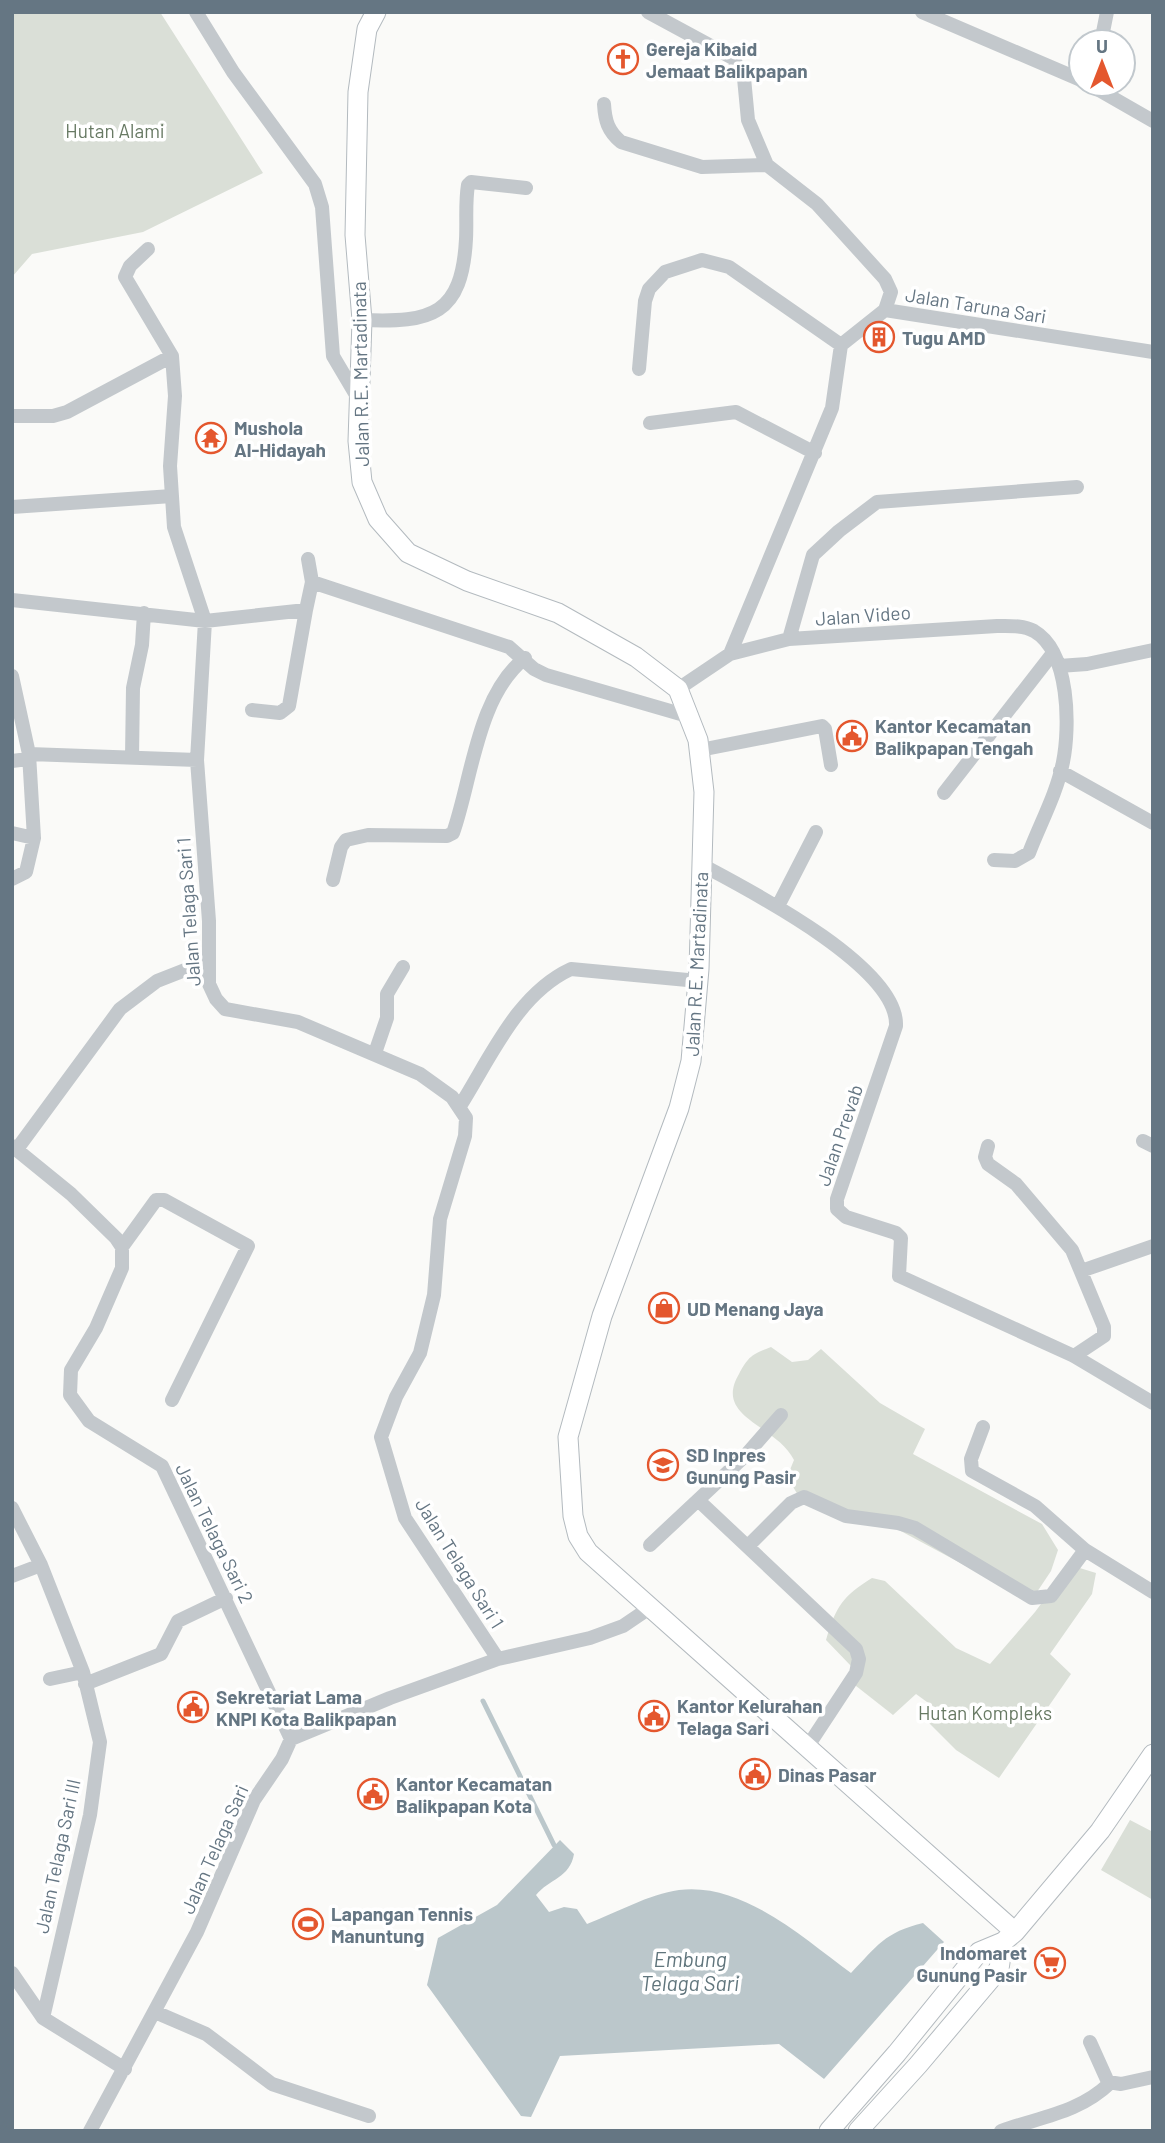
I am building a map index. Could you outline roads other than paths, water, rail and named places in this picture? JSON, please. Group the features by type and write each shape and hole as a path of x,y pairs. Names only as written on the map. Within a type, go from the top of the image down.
{"street":[{"path":"196,12 233,72 315,184 323,207 333,356 359,400"},
{"name":"Jalan R.E. Martadinata","path":"376,12 367,29 358,92 355,235 362,320 358,441 362,482 378,519 408,553 467,581 558,613 610,640 678,689 691,716 700,750 704,792 702,865 698,981 691,1061 680,1108 602,1316 568,1437 573,1516 582,1545 808,1746 1009,1937"},
{"path":"648,12 733,58 744,78 748,120 766,165 817,204 885,279 891,292 885,310"},
{"path":"922,12 1067,74"},
{"path":"1114,98 1153,121"},
{"path":"604,104 605,121 621,142 702,167 766,165"},
{"path":"362,320 399,321 429,314 448,303 463,279 468,185 471,182 526,188"},
{"path":"12,416 52,416 67,412 172,356 125,277 130,265 148,250"},
{"path":"639,369 645,301 649,289 665,272 702,260 729,267 841,345 832,408 730,654"},
{"name":"Jalan Taruna Sari","path":"841,345 885,310 1153,352"},
{"name":"Jalan Telaga Sari 1","path":"172,356 175,396 170,466 174,527 205,621 197,760 209,921 209,984 216,999 225,1009 298,1022 420,1074 460,1106 466,1118 465,1136 440,1219 432,1306 420,1353 396,1397 381,1437 405,1518 498,1660"},
{"path":"650,423 736,412 815,453"},
{"path":"789,639 813,555 877,502 1077,487"},
{"path":"12,507 172,496"},
{"path":"252,710 280,713 289,706 312,582 308,559"},
{"path":"312,582 509,647 534,669 546,675 691,716"},
{"path":"12,600 205,621 306,610"},
{"path":"132,757 133,688 142,645 144,613"},
{"name":"Jalan Video","path":"678,689 730,654 789,639 966,627 1018,627 1037,633 1056,660"},
{"path":"1056,660 1087,664 1153,650"},
{"path":"333,880 341,847 346,840 368,835 447,836 453,833 469,768 492,706 509,671 524,658"},
{"path":"994,860 1015,861 1029,853 1060,771 1068,709 1056,660"},
{"path":"944,793 1056,660"},
{"path":"12,676 28,756 34,838 26,872 12,879"},
{"path":"700,750 822,726 825,729 831,765"},
{"path":"12,761 28,756 197,760"},
{"path":"1060,771 1153,823"},
{"path":"778,906 816,832"},
{"path":"12,833 34,838"},
{"name":"Jalan Prevab","path":"702,865 778,906 847,954 878,987 896,1016 895,1026 837,1199 837,1209 846,1217 901,1238 899,1276 1074,1356 1153,1403"},
{"path":"172,1400 248,1246 164,1200 156,1200 122,1247 71,1194 15,1147 120,1009 158,981 208,961"},
{"path":"375,1054 387,1018 387,994 403,967"},
{"path":"460,1106 516,1015 542,985 560,974 571,970 698,981"},
{"path":"988,1146 985,1157 988,1164 1016,1184 1072,1250 1082,1271 1104,1327 1104,1336 1074,1356"},
{"path":"1082,1271 1153,1246"},
{"name":"Jalan Telaga Sari 2","path":"122,1247 122,1268 96,1328 71,1370 70,1395 89,1421 163,1466 291,1739"},
{"path":"650,1545 745,1456 781,1415"},
{"path":"983,1427 971,1459 972,1471 1035,1506 1085,1550 1153,1592"},
{"path":"748,1546 791,1503 804,1497 846,1516 915,1528 1032,1598 1051,1596 1085,1550"},
{"path":"698,1500 853,1644 859,1655 856,1673 808,1746"},
{"name":"Jalan Telaga Sari III","path":"12,1508 41,1565 84,1678 100,1742 90,1815 43,2018"},
{"path":"12,1576 41,1565"},
{"path":"50,1679 84,1678 163,1653 169,1634 178,1621 226,1598"},
{"path":"291,1739 390,1698 498,1660 601,1634 622,1626 651,1606"},
{"name":"Jalan Telaga Sari","path":"90,2131 197,1932 254,1800 282,1759 291,1739"},
{"path":"829,2131 979,1952 1009,1937 1100,1831 1153,1754"},
{"path":"858,2131 999,1969 1009,1937"},
{"path":"12,1973 43,2018 125,2068"},
{"path":"155,2012 206,2034 272,2084 369,2116"},
{"path":"1090,2042 1105,2079 1110,2083 1121,2084 1153,2077"},
{"path":"1001,2131 1065,2112 1090,2100 1110,2083"}],"water":[{"name":"Embung Telaga Sari","path":"560,1840 574,1854 572,1862 564,1873 536,1895 549,1912 564,1907 577,1909 587,1924 656,1895 679,1890 703,1890 726,1895 771,1915 851,1973 883,1941 910,1927 923,1923 944,1942 824,2079 779,2044 560,2056 531,2117 521,2116 427,1985 438,1938 497,1905"}],"waterway":[{"path":"483,1701 554,1845"}],"place":[{"name":"Gereja Kibaid Jemaat Balikpapan","path":"623,59"},
{"name":"Tugu AMD","path":"879,337"},
{"name":"Mushola Al-Hidayah","path":"211,438"},
{"name":"Kantor Kecamatan Balikpapan Tengah","path":"852,736"},
{"name":"UD Menang Jaya","path":"664,1308"},
{"name":"SD Inpres Gunung Pasir","path":"663,1465"},
{"name":"Sekretariat Lama KNPI Kota Balikpapan","path":"193,1707"},
{"name":"Kantor Kelurahan Telaga Sari","path":"654,1716"},
{"name":"Dinas Pasar","path":"755,1774"},
{"name":"Kantor Kecamatan Balikpapan Kota","path":"373,1794"},
{"name":"Lapangan Tennis Manuntung","path":"308,1924"},
{"name":"Indomaret Gunung Pasir","path":"1050,1963"}],"park label":[{"name":"Hutan Alami","path":"115,130"},
{"name":"Hutan Kompleks","path":"985,1712"}]}
